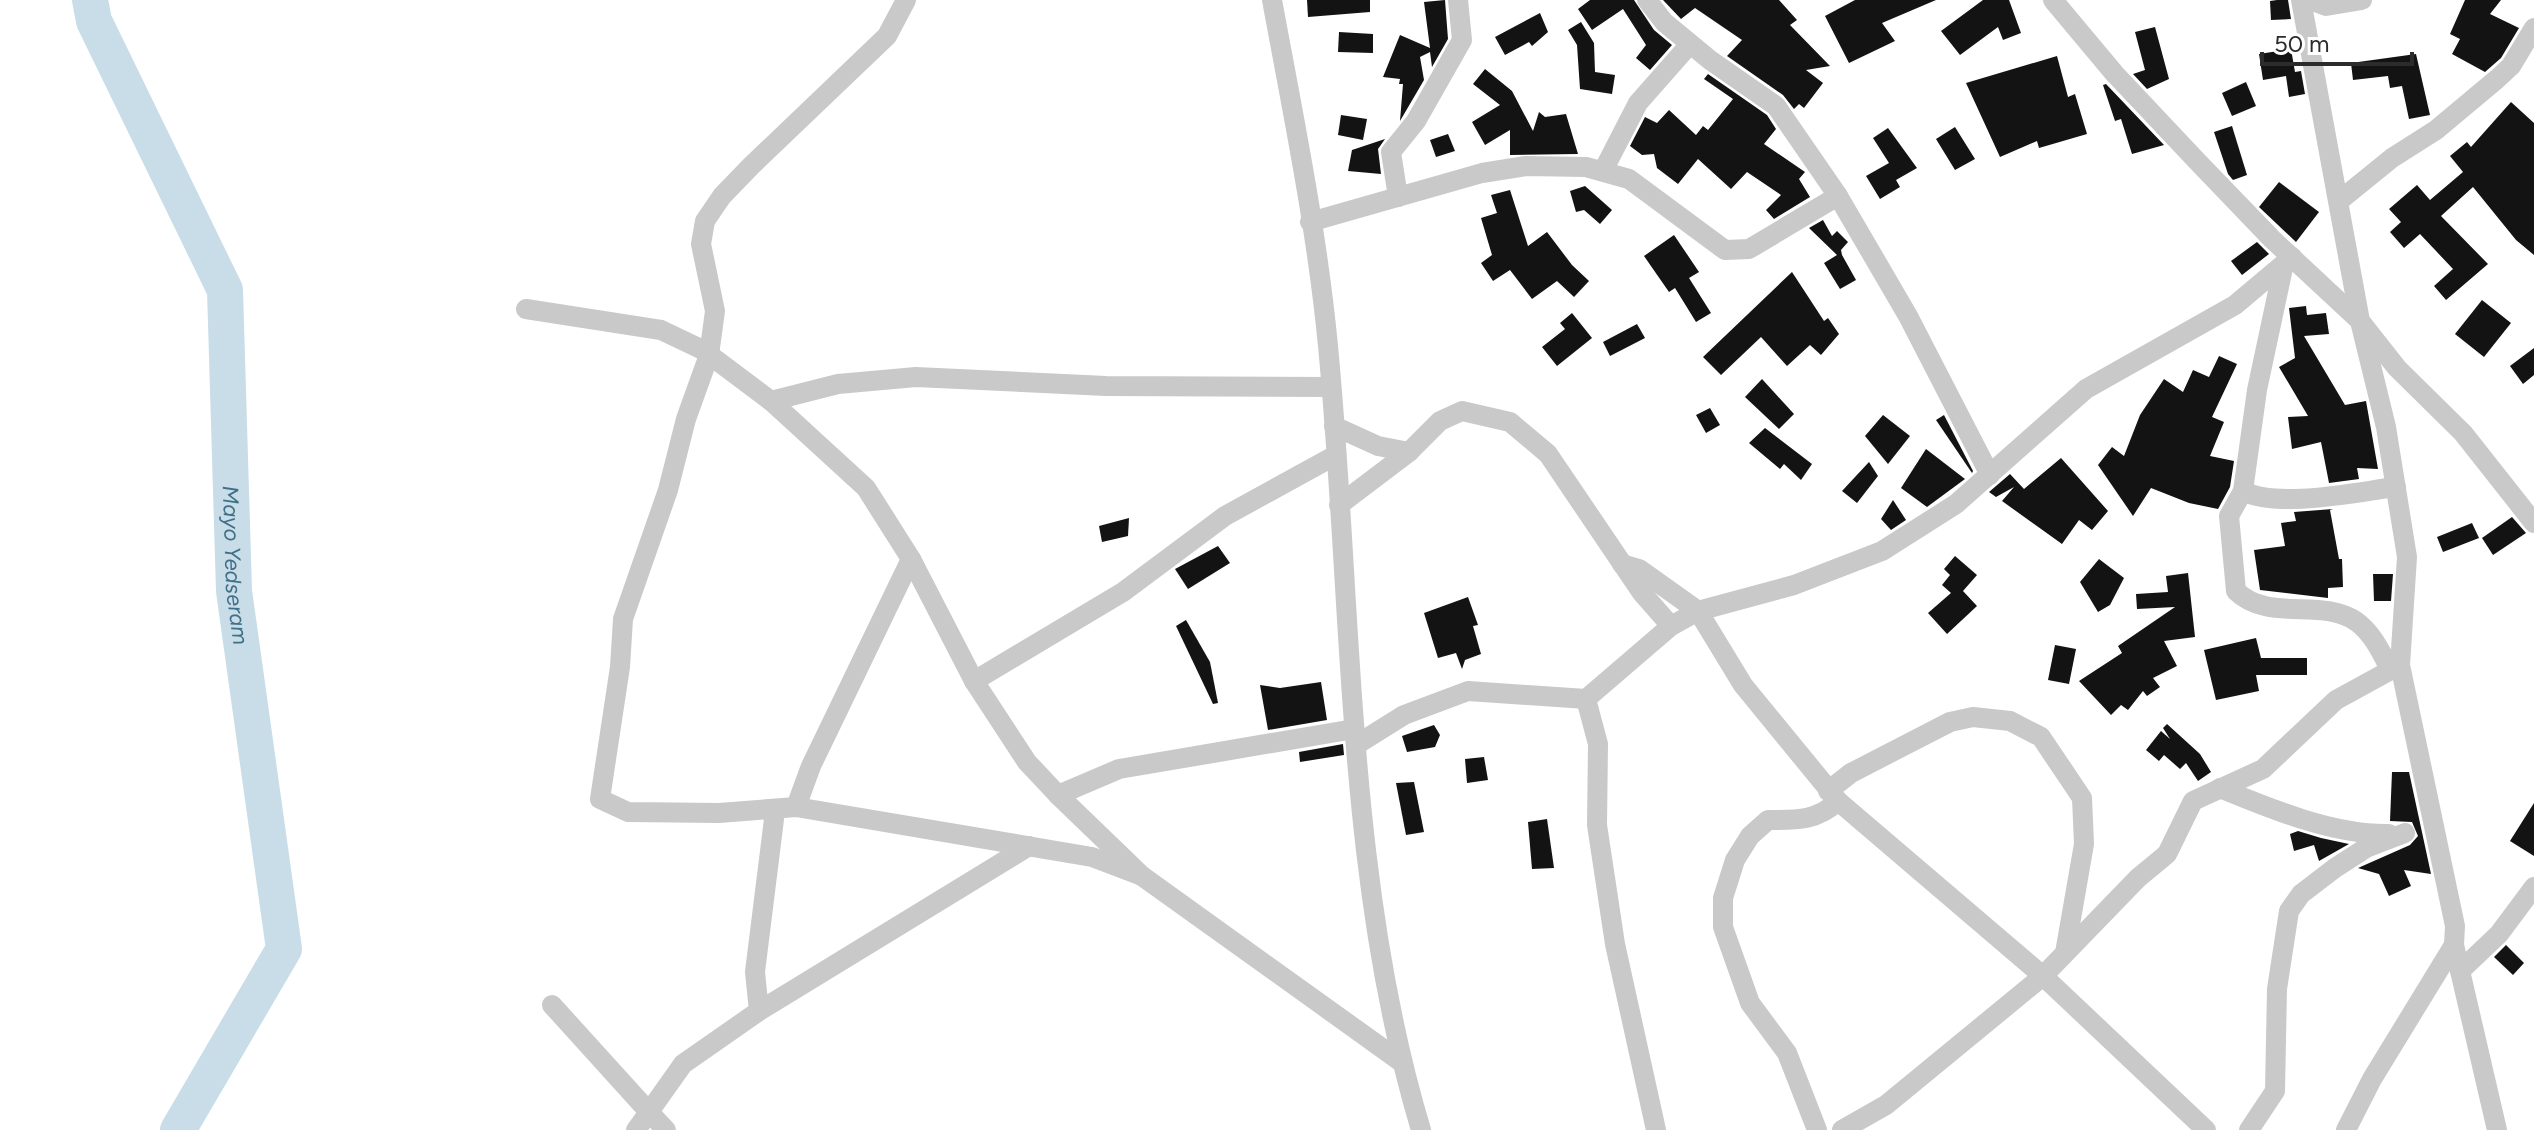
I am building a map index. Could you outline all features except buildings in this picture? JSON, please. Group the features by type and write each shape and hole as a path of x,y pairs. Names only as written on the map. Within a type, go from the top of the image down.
{"street":[{"path":"906,0 887,36 751,166 722,196 705,221 701,244 715,311 709,355 686,419 668,490 623,619 620,667 600,799 628,812 775,811 796,807 1092,857 1142,876"},
{"path":"1272,0 1310,222 1331,387 1355,737 1373,901 1400,1061 1421,1130"},
{"path":"1398,197 1391,152 1416,121 1462,40 1458,0"},
{"path":"1647,0 1664,22 1690,44 1776,106 1838,196 1908,316 1990,475"},
{"path":"2053,0 2114,73 2288,263 2360,321 2397,368 2463,433 2534,523"},
{"path":"2301,0 2360,321 2386,427 2407,557 2395,667 2434,827 2455,926 2454,945 2497,1130"},
{"path":"2306,23 2318,3 2362,0"},
{"path":"2339,201 2392,158 2436,130 2497,79 2511,66 2534,28"},
{"path":"1603,171 1638,103 1690,44"},
{"path":"1310,222 1482,173 1526,166 1586,167 1629,179 1725,250 1749,249 1838,196"},
{"path":"1058,795 1119,769 1355,737 1468,691 1586,699 1671,626 1698,611 1794,585 1882,551 1956,504 2086,389 2235,305 2288,263"},
{"path":"2288,263 2257,390 2243,491 2229,516 2236,591 2254,603 2290,611 2329,612 2356,621 2395,667"},
{"path":"526,309 661,330 685,339 771,401 866,488 911,559 974,681 1027,762 1058,795 1142,876 1400,1061"},
{"path":"771,401 838,384 916,377 1106,386 1331,387"},
{"path":"1339,505 1409,452 1440,421 1462,411 1510,422 1548,454 1622,564 1671,626"},
{"path":"1334,426 1378,446 1409,452"},
{"path":"974,681 1123,592 1225,516 1336,455"},
{"path":"2243,491 2254,497 2308,497 2396,487"},
{"path":"796,807 811,766 911,559"},
{"path":"1622,564 1639,569 1698,611 1743,685 1833,796 2043,976 2206,1130"},
{"path":"1842,1130 1886,1105 2043,976 2167,854 2193,801 2263,769 2336,700 2395,667"},
{"path":"1586,699 1598,744 1597,825 1615,944 1656,1130"},
{"path":"1817,1130 1787,1053 1750,1003 1723,927 1723,898 1735,860 1750,836 1768,820 1808,820 1826,812 1833,796 1851,773 1950,722 1973,717 2010,721 2041,737 2082,798 2084,844 2076,907 2065,953"},
{"path":"2220,788 2260,805 2364,834 2405,833"},
{"path":"759,1011 755,972 775,811"},
{"path":"2249,1130 2275,1091 2277,989 2289,911 2301,894 2366,848 2405,833 2434,827"},
{"path":"636,1130 683,1064 759,1011 1029,846"},
{"path":"2460,971 2499,934 2534,887"},
{"path":"2346,1130 2372,1079 2454,945"},
{"path":"552,1005 666,1130"}],"waterway":[{"name":"Mayo Yedseram","path":"90,0 94,21 225,290 234,591 284,949 178,1130"}]}
